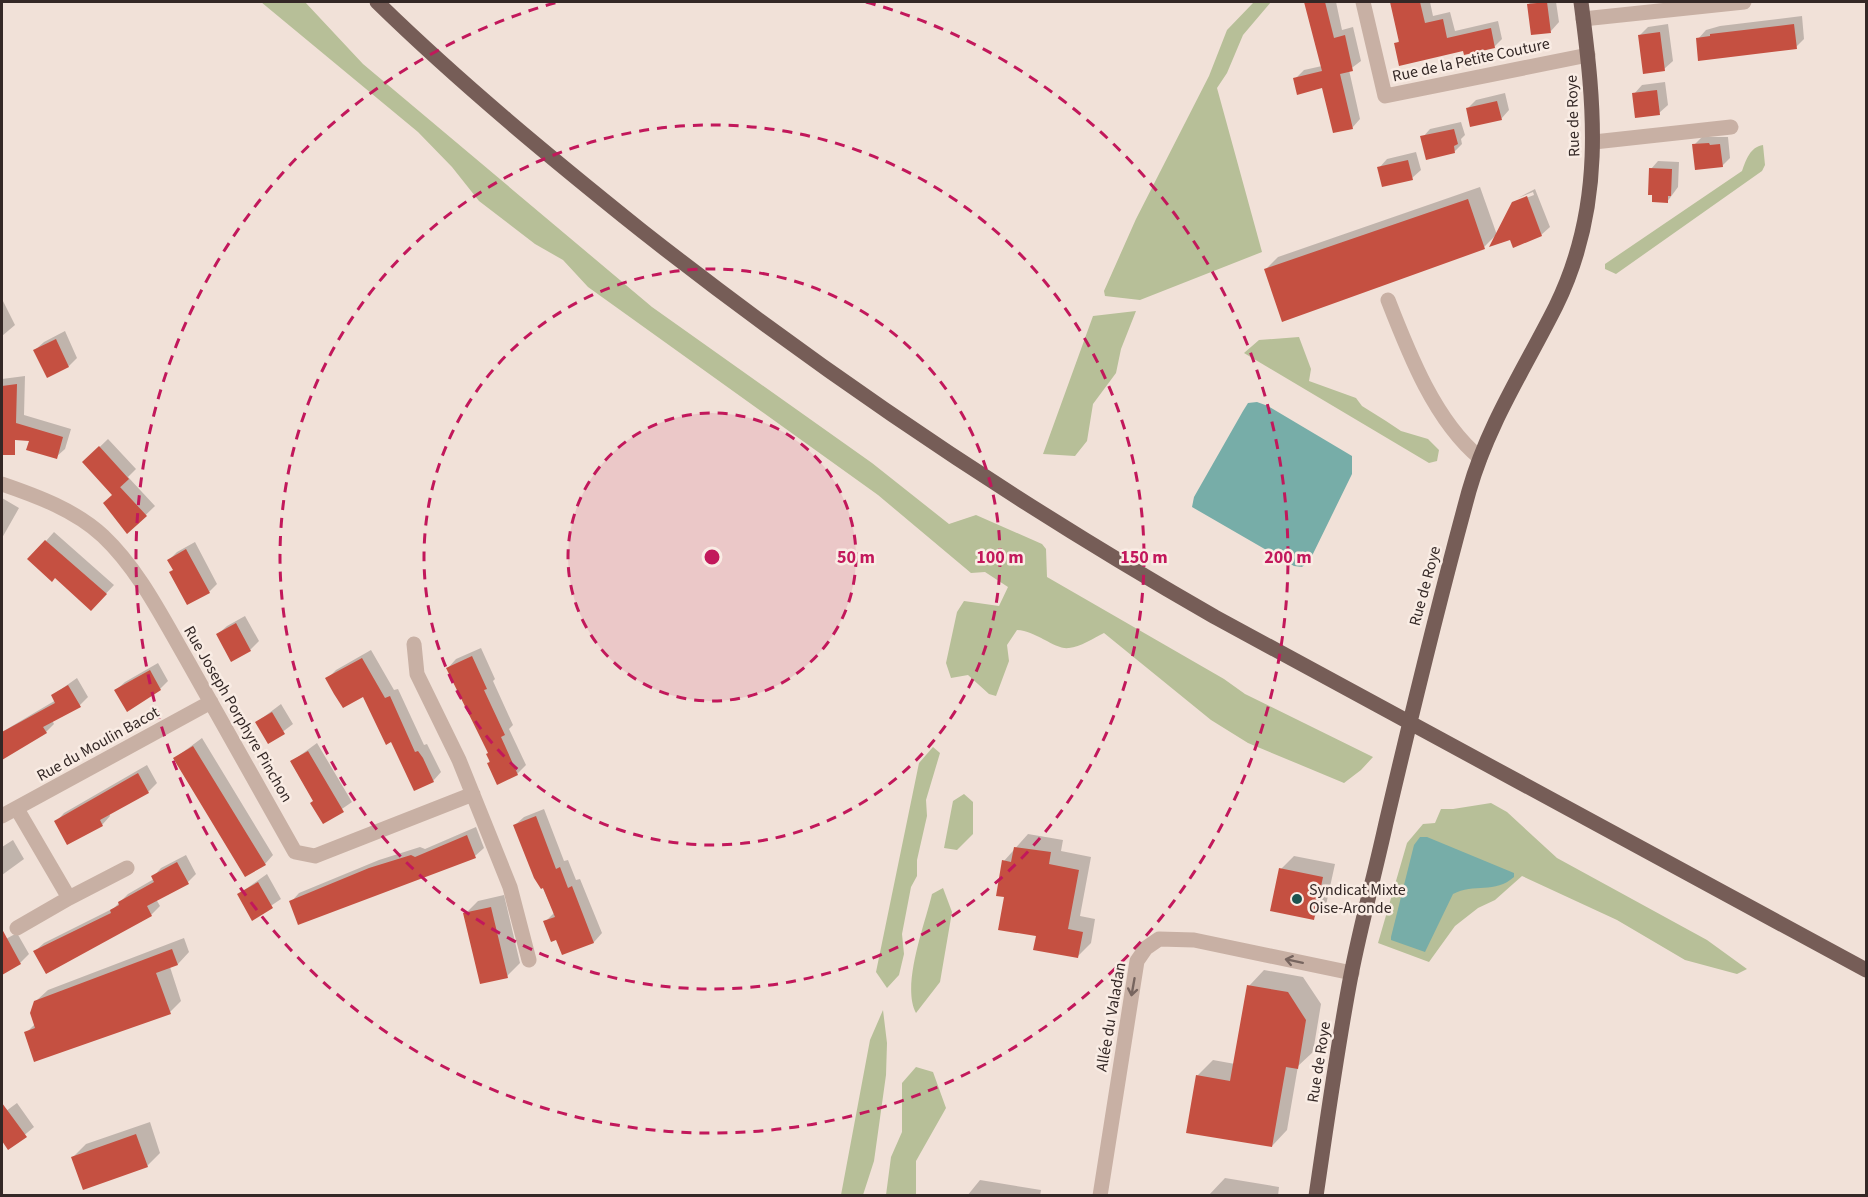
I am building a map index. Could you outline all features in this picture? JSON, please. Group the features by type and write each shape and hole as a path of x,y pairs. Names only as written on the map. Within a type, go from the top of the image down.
{"main road":[{"path":"377,2 540,150 710,284 831,374 1005,492 1215,617 1866,970"},
{"name":"Rue de Roye","path":"1316,1196 1352,973 1424,659 1480,458 1504,400 1556,306 1570,273 1585,223 1594,142 1588,56 1581,2"}],"street":[{"name":"Rue de la Petite Couture","path":"1363,2 1385,96 1532,72 1588,56"},
{"path":"1583,19 1744,2"},
{"path":"1594,142 1731,127"},
{"path":"1388,300 1414,365 1459,439 1480,458"},
{"name":"Rue Joseph Porphyre Pinchon","path":"2,484 39,496 63,509 100,534 124,557 211,702 295,852 315,856 473,794"},
{"path":"414,644 417,674 473,794 510,887 529,960"},
{"name":"Rue du Moulin Bacot","path":"2,816 211,702"},
{"path":"17,809 69,898"},
{"path":"17,928 127,868"},
{"name":"Allée du Valadan","path":"1100,1196 1137,962 1146,948 1159,939 1194,940 1352,973"}],"green space":[{"path":"261,2 305,2 363,64 652,307 872,463 949,524 976,515 1042,544 1046,549 1047,577 1224,679 1245,694 1373,757 1344,783 1248,743 1211,720 1104,633 1078,646 1064,648 1017,630 1007,645 1009,661 996,696 989,694 968,675 951,678 946,663 957,612 964,601 999,606 1008,587 985,572 971,573 878,495 588,287 563,260 535,244 479,201 452,167 418,132"},
{"path":"1271,2 1243,35 1227,73 1217,88 1262,252 1140,300 1105,296 1104,291 1136,219 1209,76 1227,30 1253,3"},
{"path":"1763,145 1765,165 1762,171 1616,274 1605,269 1605,264 1742,171 1752,151"},
{"path":"1136,311 1121,349 1116,373 1093,404 1087,441 1075,456 1043,454 1093,316"},
{"path":"1299,337 1311,369 1309,381 1356,398 1362,406 1401,431 1428,439 1439,450 1437,461 1429,463 1244,353 1259,340"},
{"path":"933,747 940,753 926,800 927,816 917,860 917,876 911,887 902,934 904,954 899,975 887,988 876,972 919,763"},
{"path":"964,794 973,802 973,834 957,850 944,848 953,801"},
{"path":"1491,803 1507,812 1557,858 1707,940 1747,969 1737,974 1685,960 1617,920 1522,876 1495,900 1478,908 1455,926 1429,962 1378,943 1407,843 1423,824 1435,823 1441,809"},
{"path":"943,888 952,912 940,982 916,1013 911,987 916,955 932,894"},
{"path":"883,1010 887,1043 886,1075 874,1161 863,1195 841,1195 870,1040"},
{"path":"916,1067 933,1072 946,1108 916,1161 916,1195 886,1195 891,1157 902,1132 902,1083"}],"water":[{"path":"1257,402 1268,406 1352,456 1352,474 1310,560 1302,567 1294,566 1192,507 1194,497 1243,411 1248,403"},
{"path":"1420,837 1427,837 1514,873 1514,877 1499,885 1469,889 1453,894 1425,952 1391,940 1414,845"}],"building":[{"path":"1304,2 1325,2 1334,38 1345,35 1353,71 1340,74 1353,129 1333,133 1322,88 1297,95 1293,78 1322,71"},
{"path":"1390,2 1420,2 1425,23 1443,19 1447,38 1491,28 1495,48 1464,55 1463,51 1399,66 1394,43 1399,42"},
{"path":"1547,2 1551,33 1531,35 1527,4"},
{"path":"1794,24 1797,49 1698,61 1696,38 1710,36 1710,34"},
{"path":"1660,32 1665,71 1643,74 1638,35"},
{"path":"1657,90 1660,115 1635,118 1632,93"},
{"path":"1497,101 1502,120 1470,127 1466,108"},
{"path":"1454,129 1458,144 1454,146 1455,153 1426,160 1420,136"},
{"path":"1709,143 1710,145 1720,144 1723,167 1695,170 1692,144"},
{"path":"1408,160 1413,180 1382,187 1377,167"},
{"path":"1649,168 1672,169 1671,196 1668,196 1668,203 1652,202 1652,195 1648,195"},
{"path":"1527,196 1542,236 1513,248 1510,240 1489,247 1512,202"},
{"path":"1468,199 1485,249 1282,322 1264,269"},
{"path":"56,339 69,367 47,378 33,350"},
{"path":"17,384 16,423 63,437 57,459 26,450 29,441 15,440 15,455 2,455 2,386"},
{"path":"99,446 129,479 120,487 147,516 127,534 103,503 112,495 82,462"},
{"path":"45,540 107,594 91,611 55,578 52,582 27,559"},
{"path":"186,549 210,593 187,605 169,572 173,570 167,560"},
{"path":"236,623 251,651 231,662 216,634"},
{"path":"472,656 487,689 484,690 505,735 501,737 518,775 497,785 487,763 490,762 486,754 488,753 446,668"},
{"path":"362,658 385,698 390,696 415,752 418,751 423,758 434,782 414,791 391,742 386,745 363,697 343,708 334,694 325,678"},
{"path":"150,670 161,690 127,712 114,690"},
{"path":"68,685 81,707 43,727 47,733 2,760 2,732 55,703 51,695"},
{"path":"272,712 285,734 268,744 255,722"},
{"path":"193,746 266,865 245,877 173,758"},
{"path":"308,751 344,812 323,824 310,803 313,801 290,761"},
{"path":"138,773 149,793 100,820 103,826 67,845 54,821"},
{"path":"536,816 556,869 560,867 568,888 572,886 594,943 562,955 556,940 551,942 543,921 555,917 543,888 541,889 534,878 513,825"},
{"path":"467,835 476,858 298,925 289,901 369,868 411,855 415,857"},
{"path":"1014,847 1051,852 1049,864 1079,870 1068,929 1083,932 1078,958 1033,950 1036,936 998,930 1004,897 996,896 1002,860 1011,862"},
{"path":"177,862 189,884 147,906 152,916 46,974 33,951 111,913 110,910 119,905 118,902 154,882 151,876"},
{"path":"1279,868 1323,877 1314,920 1270,911"},
{"path":"258,882 273,908 252,921 237,894"},
{"path":"491,907 508,978 480,984 463,913"},
{"path":"2,929 21,964 2,975"},
{"path":"172,949 178,965 156,973 171,1014 34,1062 24,1032 35,1028 30,1013 34,1001"},
{"path":"1247,985 1288,992 1306,1020 1298,1069 1286,1067 1272,1147 1186,1133 1196,1075 1230,1081"},
{"path":"2,1103 27,1137 8,1150 2,1141"},
{"path":"136,1134 148,1167 83,1190 71,1157"}],"place":[{"name":"Syndicat Mixte Oise-Aronde","path":"1297,899"}]}
